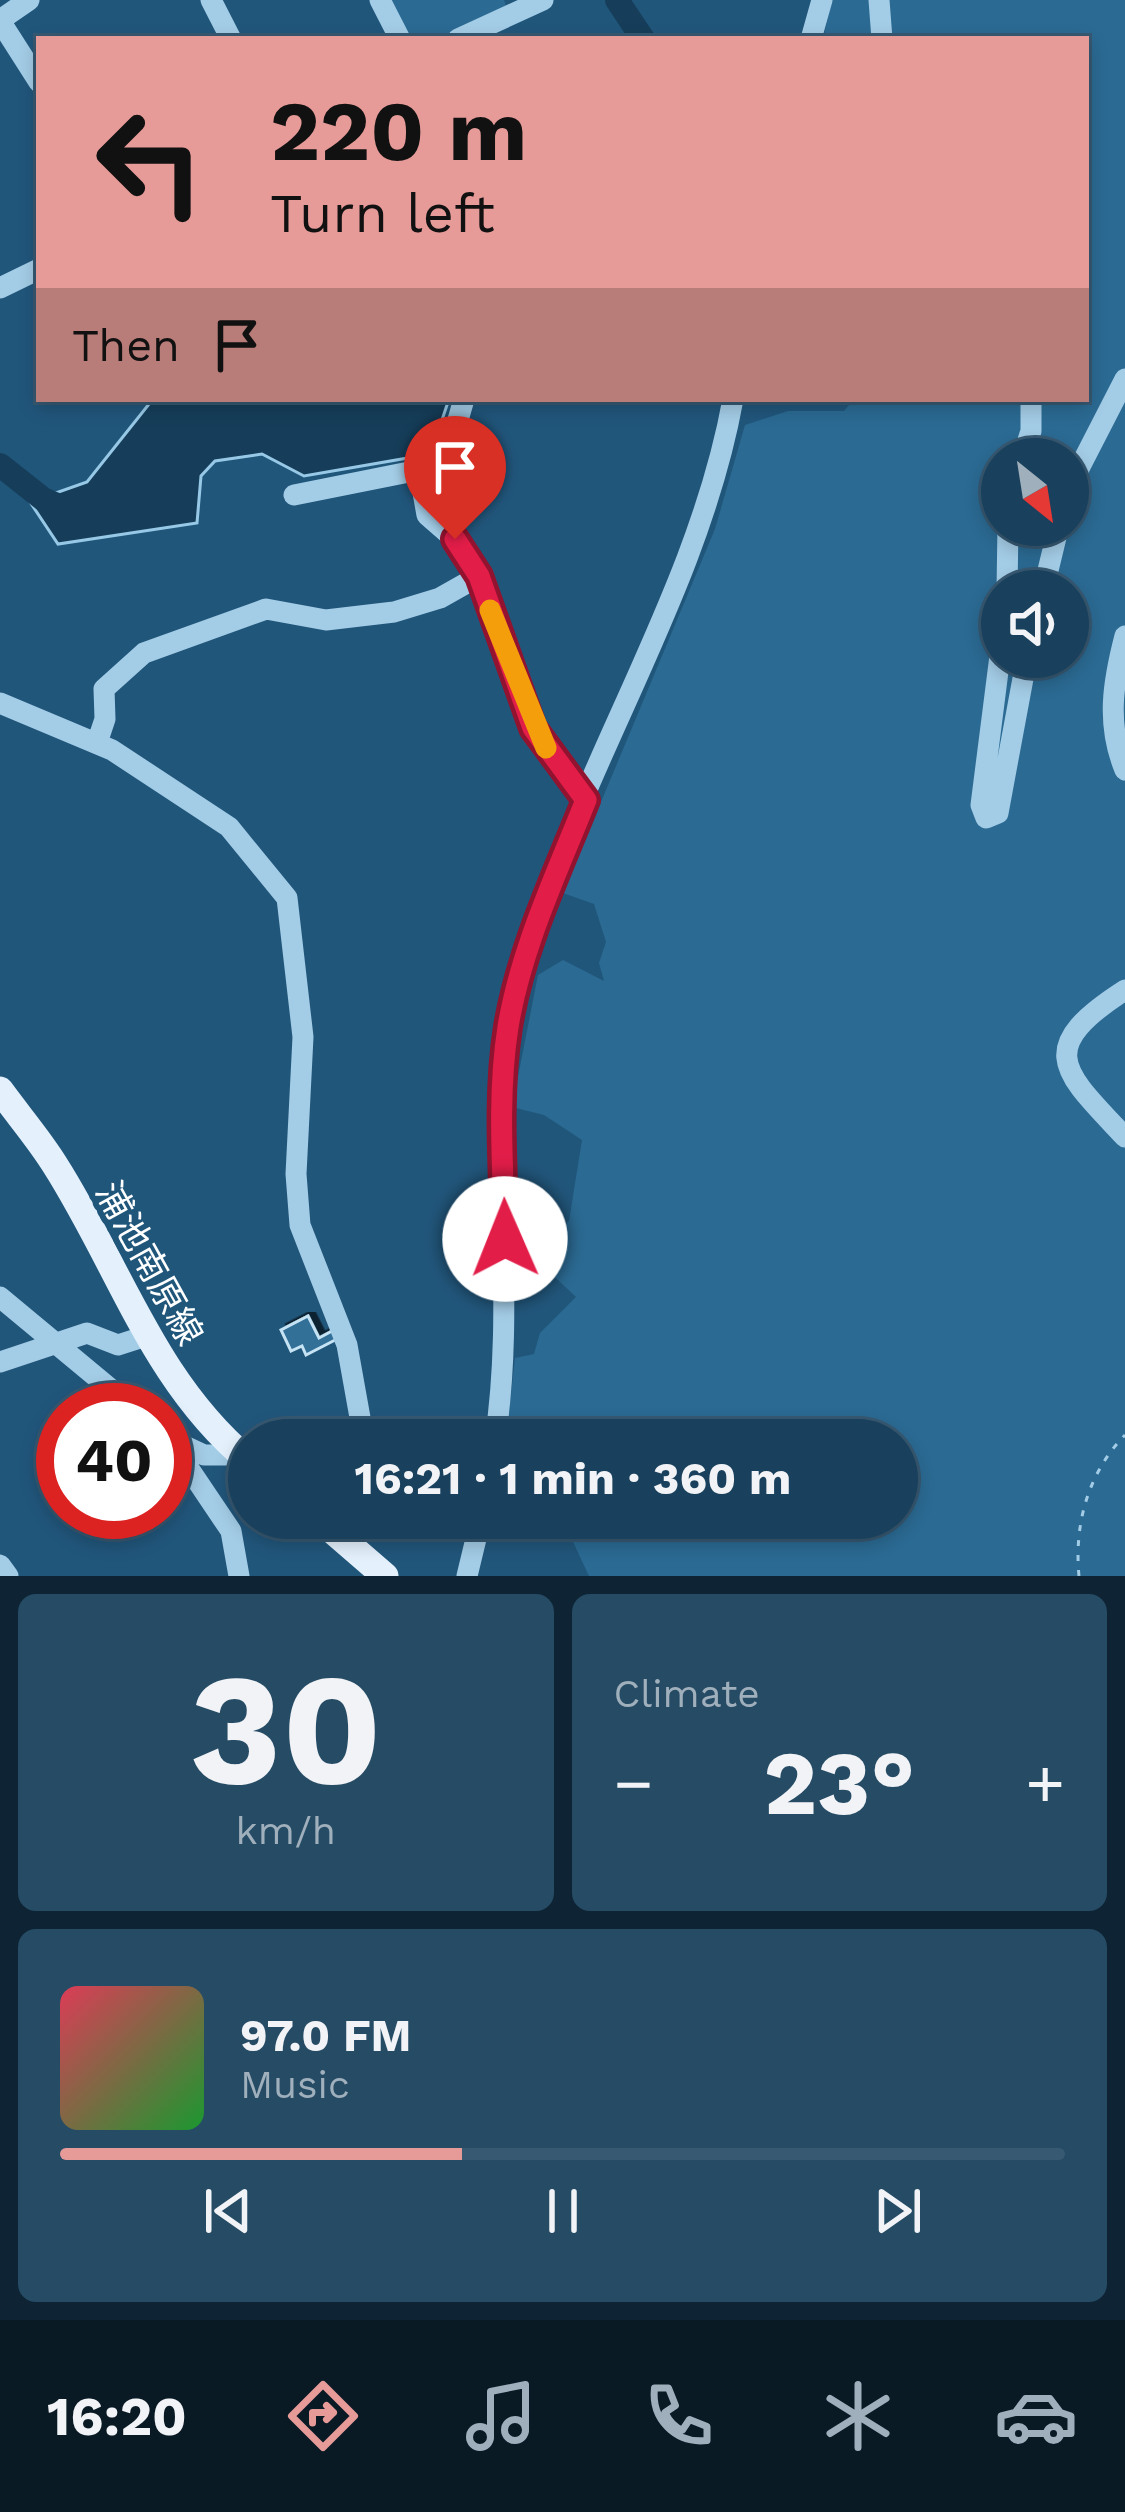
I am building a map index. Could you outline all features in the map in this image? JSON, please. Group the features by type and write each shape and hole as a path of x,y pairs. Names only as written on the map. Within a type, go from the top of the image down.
{"main road":[{"name":"浦池南原線","path":"0,1090 56,1166 146,1336 200,1416 228,1442"},
{"path":"356,1539 385,1576"}],"street":[{"path":"29,0 0,21 36,77"},
{"path":"211,0 229,36"},
{"path":"380,0 398,36"},
{"path":"465,36 544,0"},
{"path":"812,36 822,0"},
{"path":"879,0 882,36"},
{"path":"0,288 36,270"},
{"path":"1089,449 1125,379"},
{"path":"294,495 419,470 452,442 463,402"},
{"path":"497,1419 507,1327 501,1107 508,1026 524,963 682,563 723,447 732,402"},
{"path":"1029,438 1031,402"},
{"path":"419,470 428,514 466,549 479,576 533,728 586,800"},
{"path":"97,743 105,719 104,689 144,653 266,609 326,620 394,612 440,598 479,576"},
{"path":"1125,636 1111,684 1117,749 1125,770"},
{"path":"997,678 981,805 986,818 998,813 1023,678"},
{"path":"0,703 97,743 229,827 286,898 303,1036 296,1174 300,1226 347,1345 360,1419"},
{"path":"1125,991 1072,1031 1066,1054 1069,1074 1125,1137"},
{"path":"0,1297 102,1383"},
{"path":"0,1362 87,1333 118,1345 146,1336"},
{"path":"192,1449 228,1457"},
{"path":"192,1471 231,1531 239,1576"},
{"path":"467,1576 476,1539"},
{"path":"0,1565 8,1576"}],"path":[{"path":"1079,1576 1078,1528 1092,1484 1125,1435"}],"shaded area":[{"path":"389,0 504,0 509,15 447,36 404,36"},
{"path":"832,0 1125,0 1125,1576 589,1576 572,1539 918,1539 918,1419 508,1419 515,1358 534,1354 540,1333 576,1297 542,1265 547,1237 569,1221 582,1140 544,1115 512,1107 538,975 563,960 604,981 599,963 606,942 594,904 563,893 715,529 745,425 788,411 844,411 852,402 1089,402 1089,36 824,36"},
{"path":"151,402 448,402 435,441 419,456 304,476 262,454 215,461 201,476 197,523 58,544 30,502 87,482"}],"building":[{"path":"308,1316 319,1338 334,1330 339,1338 306,1355 302,1346 291,1351 281,1330"}],"waterway":[{"path":"617,0 641,36"},
{"path":"0,465 43,499 69,510"}],"slow traffic":[{"path":"490,610 533,728 546,748"}],"route":[{"path":"455,539 466,549 479,576 533,728 586,800 524,963 508,1026 501,1107 505,1239"}]}
